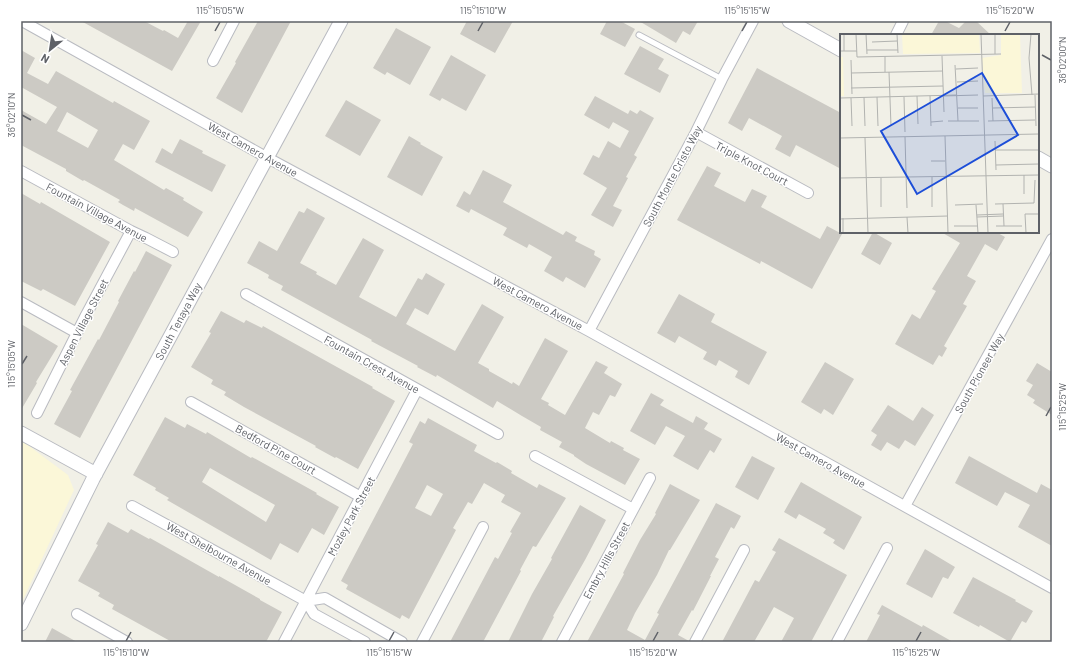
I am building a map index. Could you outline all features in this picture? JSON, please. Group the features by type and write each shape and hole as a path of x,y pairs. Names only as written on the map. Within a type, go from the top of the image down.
{"street":[{"name":"West Camero Avenue","path":"22,21 266,157 589,331 1052,588"},
{"path":"213,61 234,21"},
{"name":"South Tenaya Way","path":"21,624 96,474 266,157 341,21"},
{"name":"South Monte Cristo Way","path":"589,331 696,132 753,21"},
{"path":"789,21 840,49"},
{"path":"896,34 903,21"},
{"name":"Triple Knot Court","path":"696,132 808,193"},
{"path":"1039,159 1052,166"},
{"name":"Fountain Village Avenue","path":"21,170 131,231 173,252"},
{"name":"Aspen Village Street","path":"37,413 131,231"},
{"name":"South Pioneer Way","path":"905,506 1052,239"},
{"name":"Fountain Crest Avenue","path":"246,294 498,434"},
{"path":"21,302 77,333"},
{"name":"Mozley Park Street","path":"284,642 417,390"},
{"name":"Bedford Pine Court","path":"191,402 361,497"},
{"path":"21,433 96,474"},
{"path":"535,456 633,509"},
{"name":"Embry Hills Street","path":"562,642 650,478"},
{"name":"West Shelbourne Avenue","path":"132,506 306,601 314,614 365,642"},
{"path":"422,642 483,527"},
{"path":"837,642 887,548"},
{"path":"695,642 744,550"},
{"path":"306,601 325,598 402,642"},
{"path":"78,614 127,642"}],"lane":[{"path":"639,35 722,79"}],"sand":[{"path":"21,440 68,475 74,490 21,604"}],"building":[{"path":"81,21 144,21 178,38 188,21 201,21 172,71"},
{"path":"258,21 291,21 242,113 216,98"},
{"path":"467,21 513,21 495,53 460,34"},
{"path":"607,21 620,21 635,29 625,47 600,34"},
{"path":"639,21 698,21 690,35 683,31 676,43"},
{"path":"939,21 945,21 959,28 966,21 976,21 990,34 932,34"},
{"path":"396,28 431,47 410,85 387,72 385,75 373,68"},
{"path":"640,46 664,59 658,69 669,75 660,93 624,74"},
{"path":"21,50 35,58 27,73 48,84 56,71 113,103 114,101 150,121 134,150 123,144 114,160 164,190 166,188 184,198 183,200 203,212 188,237 135,208 134,211 123,205 118,202 120,200 84,180 83,181 66,171 66,169 21,145 21,110 46,124 57,107 21,87","holes":["67,112 98,130 88,148 57,131"]},
{"path":"451,55 486,75 466,111 442,98 440,101 429,95"},
{"path":"757,68 840,112 840,168 796,145 790,157 775,149 782,136 749,118 742,131 728,123"},
{"path":"595,96 628,114 630,110 637,114 640,110 654,118 634,155 637,157 613,206 622,210 613,227 591,215 607,188 583,174 593,155 599,158 608,141 620,148 629,131 613,122 609,129 584,115"},
{"path":"346,100 381,120 360,156 325,136"},
{"path":"409,136 443,157 422,196 387,177"},
{"path":"180,139 203,151 202,153 226,165 212,192 155,162 162,148 172,154"},
{"path":"707,166 721,173 714,186 745,202 752,189 767,196 761,207 820,239 827,226 842,234 812,289 761,261 760,264 677,220"},
{"path":"483,170 512,185 503,202 563,235 566,231 577,237 575,241 595,251 594,255 601,259 585,288 566,277 563,282 544,271 552,257 529,244 527,248 503,235 507,228 471,209 469,213 456,206 464,191 470,195"},
{"path":"21,193 40,204 41,202 110,242 75,306 43,289 41,291 21,281"},
{"path":"307,208 325,218 300,263 336,285 363,238 384,250 359,297 396,317 418,278 422,280 426,273 445,284 428,315 415,308 406,324 455,351 482,304 504,317 478,363 512,384 513,382 519,386 545,338 568,351 541,399 565,415 596,361 608,367 604,373 622,384 615,397 610,395 599,415 593,412 585,428 610,443 611,441 624,448 623,450 640,459 625,485 586,464 574,455 559,447 562,442 540,430 541,427 497,401 493,408 437,375 436,377 417,367 418,366 281,290 283,286 268,278 269,275 247,263 259,241 277,251 299,211 304,213"},
{"path":"872,233 892,243 880,265 861,254"},
{"path":"943,233 998,233 1005,237 997,251 985,244 967,276 976,281 963,304 967,306 944,346 947,348 942,357 939,355 933,365 895,344 912,314 920,319 936,291 932,289 960,243"},
{"path":"146,251 172,265 80,438 54,424 72,391 70,390 98,339 99,340 119,302 118,301"},
{"path":"679,294 715,314 711,322 767,352 749,385 735,377 738,371 719,360 716,366 703,359 707,352 679,336 675,343 657,333"},
{"path":"221,311 244,323 246,320 262,328 263,326 373,387 372,388 395,401 358,469 315,447 316,446 224,395 226,392 211,384 213,380 191,367 211,333 209,332"},
{"path":"21,324 58,346 21,410"},
{"path":"825,362 854,379 833,415 824,409 821,414 801,402"},
{"path":"1037,363 1052,372 1052,415 1033,403 1035,400 1027,395 1033,385 1026,381"},
{"path":"651,393 664,400 660,405 693,423 696,416 708,423 704,429 722,439 714,453 710,450 698,470 673,456 685,436 666,426 655,445 630,431"},
{"path":"888,405 913,421 922,407 934,415 915,446 905,440 899,449 887,442 881,451 871,445 877,435 871,431"},
{"path":"165,417 185,428 187,424 206,434 207,432 251,458 252,457 317,493 316,494 339,507 324,535 312,528 298,553 280,543 271,560 167,500 169,498 155,490 156,488 133,475","holes":["210,468 275,505 266,522 202,482"]},
{"path":"428,418 477,445 474,451 496,463 497,462 512,471 511,473 537,488 539,484 566,498 536,547 533,546 483,642 450,642 495,557 498,559 512,533 510,532 521,513 501,502 505,495 484,483 472,504 468,502 453,528 456,530 409,619 402,615 400,619 346,589 348,585 341,581 413,444 409,442 420,421 425,424","holes":["427,485 443,494 431,516 415,508"]},
{"path":"752,456 775,468 758,500 735,487"},
{"path":"969,456 1037,493 1041,484 1052,490 1052,546 1018,527 1030,505 1005,492 997,506 955,483"},
{"path":"801,482 862,517 844,550 833,543 835,540 823,533 826,529 799,514 796,519 784,512"},
{"path":"670,484 700,500 669,550 627,630 645,640 659,614 657,613 716,503 741,516 734,529 731,527 715,557 719,559 711,576 693,611 692,610 678,635 689,642 587,642 624,574 623,573 640,540 656,514 655,513"},
{"path":"580,505 606,520 585,560 553,616 554,617 541,642 508,642 532,594"},
{"path":"108,522 128,533 131,529 149,539 150,538 282,612 266,642 172,642 112,609 114,605 98,596 100,593 78,581 98,545 96,544"},
{"path":"779,538 847,575 811,642 781,642 794,618 774,607 754,642 722,642 755,580 759,582 776,552 772,550"},
{"path":"925,549 955,567 948,579 943,577 932,598 906,584"},
{"path":"973,577 1033,611 1026,623 1022,621 1010,642 980,625 979,627 953,613"},
{"path":"882,605 922,627 923,625 953,642 866,642 880,615 877,614"},
{"path":"52,628 77,642 45,642"}]}
